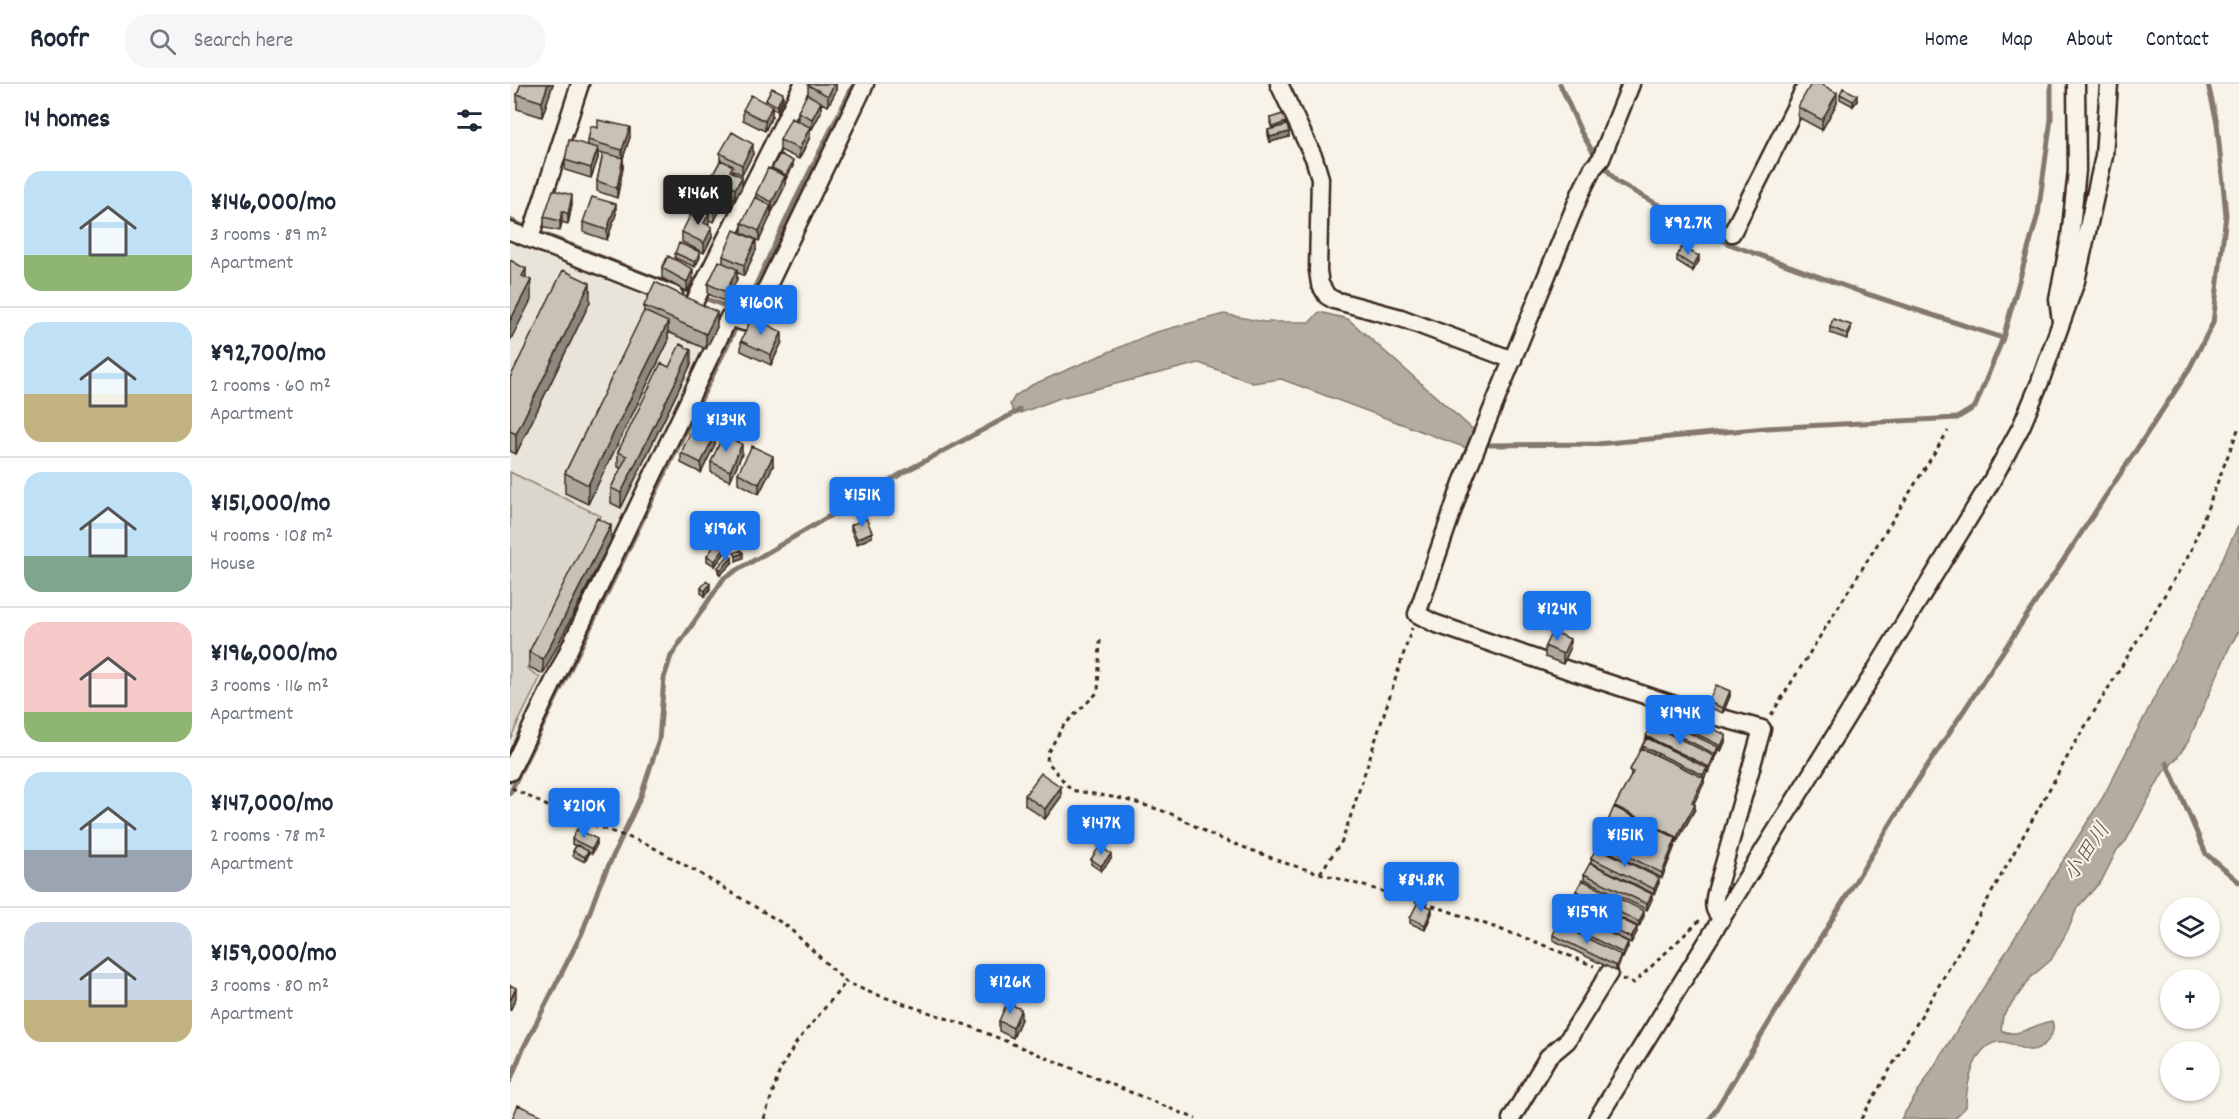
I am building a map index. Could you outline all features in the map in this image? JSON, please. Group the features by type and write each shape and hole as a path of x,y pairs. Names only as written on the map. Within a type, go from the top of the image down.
{"street":[{"path":"530,238 580,84"},
{"path":"696,298 803,84"},
{"path":"510,231 696,298 735,319 751,321 866,84"},
{"path":"1279,84 1314,158 1320,178 1318,271 1320,284 1327,296 1334,300 1401,318 1513,360"},
{"path":"1631,84 1601,159 1593,168 1581,192 1483,430 1417,614 1434,623 1568,670 1762,729 1717,889 1714,905 1719,916"},
{"path":"1732,233 1807,84"},
{"path":"2061,323 2058,299 2070,238 2077,170 2076,84"},
{"path":"1597,1119 1719,916 1991,482 2021,427 2040,382 2076,281 2104,156 2109,84"},
{"path":"510,772 735,319"},
{"path":"1511,1119 1548,1057 1567,1041 1609,973"}],"path":[{"path":"1861,1119 1963,944 2074,745 2190,553 2239,427"},
{"path":"1762,729 1948,431"},
{"path":"1320,873 1342,841 1417,614"},
{"path":"1100,640 1098,692 1064,725 1048,752 1047,760 1071,790 1123,799 1154,808 1174,815 1214,836 1288,864 1440,908 1536,942 1634,983 1702,919 1719,916"},
{"path":"517,790 563,814 647,844 678,861 788,926 846,982 969,1026 1196,1119"},
{"path":"764,1119 785,1061 796,1043 846,982"}],"shaded area":[{"path":"510,239 719,319 721,326 510,757"},
{"path":"510,472 601,516 527,668 540,678 510,739"}],"water":[{"path":"1319,312 1348,319 1477,433 1472,444 1466,448 1281,379 1253,383 1199,363 1060,398 1015,415 1010,404 1015,396 1032,385 1153,333 1224,314 1264,322 1310,322"},
{"name":"小田川","path":"2239,524 2239,631 2230,646 2188,742 2162,774 2102,880 2077,908 2051,960 2031,977 2003,1016 2001,1030 2007,1033 2020,1032 2052,1021 2053,1030 2049,1040 2041,1047 2031,1050 2004,1042 1994,1043 1985,1048 1970,1076 1966,1107 1954,1119 1901,1119 2103,797 2184,640"}],"building":[{"path":"521,84 548,84 542,102 517,94"},
{"path":"809,84 834,84 828,96"},
{"path":"1811,84 1821,84 1837,93 1822,120 1798,107"},
{"path":"772,88 783,93 777,106 766,100"},
{"path":"1843,88 1857,95 1853,101 1840,94"},
{"path":"807,94 821,102 812,119 798,112"},
{"path":"751,95 772,106 765,121 743,110"},
{"path":"1283,114 1286,122 1273,127 1270,118"},
{"path":"791,118 810,127 799,149 780,140"},
{"path":"598,120 630,127 622,150 588,140 591,126 598,128"},
{"path":"1287,125 1289,132 1270,137 1268,130"},
{"path":"732,132 753,144 742,165 720,153"},
{"path":"569,140 598,148 591,168 565,160"},
{"path":"603,153 623,158 617,188 597,181"},
{"path":"780,154 793,161 786,175 772,168"},
{"path":"721,160 733,166 730,171 742,177 735,189 712,176"},
{"path":"768,168 785,176 772,202 756,194"},
{"path":"707,180 725,188 714,212 696,204"},
{"path":"553,190 572,195 568,214 562,211 560,221 544,217"},
{"path":"592,197 616,204 607,230 583,222"},
{"path":"755,197 771,205 759,231 742,223"},
{"path":"694,208 709,214 704,223 712,227 704,243 682,232"},
{"path":"734,230 756,240 744,265 723,256"},
{"path":"679,243 700,252 695,262 675,253"},
{"path":"1682,247 1699,256 1693,266 1677,256"},
{"path":"668,256 693,269 687,282 662,268"},
{"path":"510,260 526,269 522,276 531,280 510,321"},
{"path":"719,261 737,269 726,292 708,284"},
{"path":"563,270 590,283 516,434 510,431 510,378"},
{"path":"655,282 717,312 706,334 644,306"},
{"path":"644,311 668,322 588,485 565,473"},
{"path":"752,317 782,332 771,355 741,341"},
{"path":"1833,319 1851,325 1847,334 1830,327"},
{"path":"680,344 691,350 621,493 611,488 627,456 618,452 661,363 669,367"},
{"path":"694,425 715,434 701,463 681,453"},
{"path":"723,435 742,444 730,471 711,462"},
{"path":"752,446 773,456 759,484 738,473"},
{"path":"597,518 611,525 543,659 529,652"},
{"path":"866,518 872,532 857,539 851,525"},
{"path":"727,530 736,536 728,547 720,540"},
{"path":"716,543 724,549 715,561 707,556"},
{"path":"741,550 743,553 736,556 734,553"},
{"path":"729,555 732,558 720,570 718,567"},
{"path":"706,581 710,584 705,591 701,588"},
{"path":"1552,631 1570,639 1563,654 1545,646"},
{"path":"1716,685 1730,691 1723,708 1708,702"},
{"path":"1663,704 1726,735 1721,746 1658,715"},
{"path":"1655,716 1718,747 1715,754 1652,723"},
{"path":"1652,725 1714,756 1709,767 1646,736"},
{"path":"1647,738 1707,768 1703,775 1642,746"},
{"path":"1641,748 1704,778 1692,802 1695,804 1677,837 1615,806 1633,772 1630,770"},
{"path":"1041,773 1061,787 1045,809 1025,795"},
{"path":"1614,807 1676,838 1662,873 1599,842"},
{"path":"577,829 597,839 592,849 572,839"},
{"path":"577,845 588,851 585,857 573,851"},
{"path":"1100,846 1111,854 1101,866 1091,859"},
{"path":"1597,847 1659,878 1654,889 1591,858"},
{"path":"1590,863 1652,894 1647,904 1584,874"},
{"path":"1582,880 1644,911 1639,922 1576,891"},
{"path":"1574,896 1637,927 1631,938 1569,907"},
{"path":"1418,902 1432,908 1425,925 1410,918"},
{"path":"1565,911 1628,942 1623,953 1560,922"},
{"path":"1558,924 1621,955 1616,966 1553,935"},
{"path":"510,985 516,988 510,1001"},
{"path":"1007,1003 1021,1009 1013,1028 999,1021"},
{"path":"518,1105 541,1115 539,1119 512,1119"}],"waterway":[{"path":"510,793 793,205 854,84"},
{"path":"1560,84 1581,132 1593,152 1617,182 1729,244 1861,292 2003,338"},
{"path":"1481,442 1490,445 1597,444 1766,428 1957,418 1975,407 2003,338 2038,214 2051,119 2051,84"},
{"path":"1710,1119 1910,792 2187,373 2213,323 2226,215 2217,123 2208,84"},
{"path":"510,220 525,227"},
{"path":"541,233 740,312"},
{"path":"510,1081 522,1051 582,933 600,884 641,796 659,740 664,678 671,656 724,578 906,471 1020,410"},
{"path":"2167,763 2206,854 2239,882"}]}
